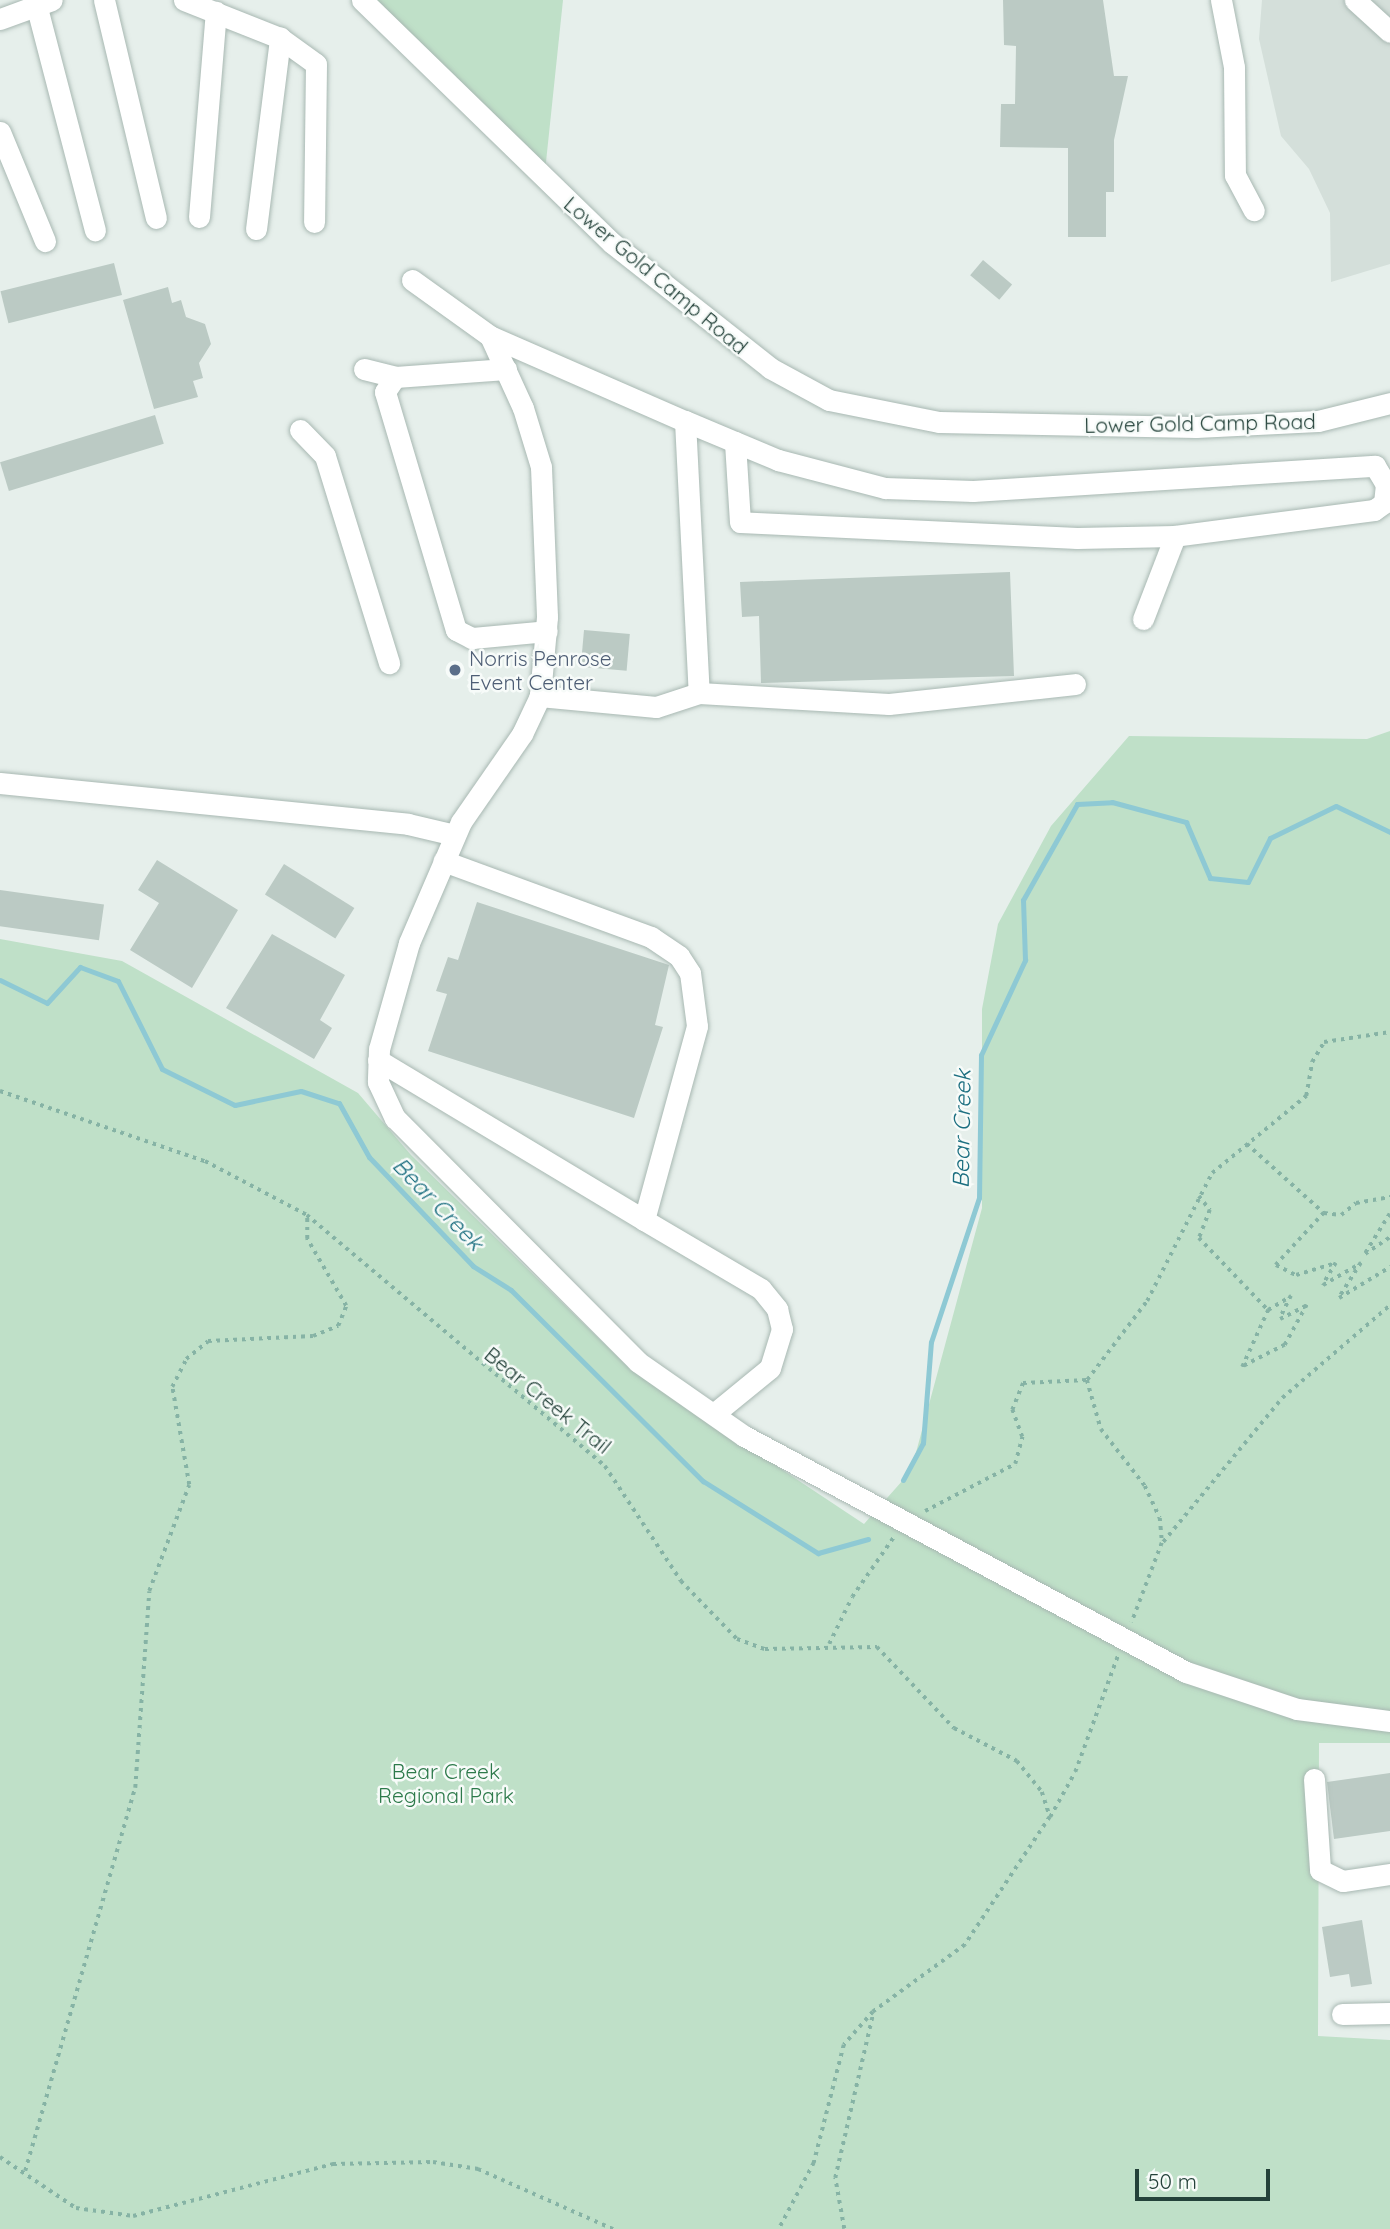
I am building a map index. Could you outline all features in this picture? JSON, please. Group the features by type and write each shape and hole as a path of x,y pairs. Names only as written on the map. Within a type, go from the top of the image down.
{"street":[{"path":"104,0 156,218"},
{"path":"184,0 281,38 316,64 314,222"},
{"name":"Lower Gold Camp Road","path":"362,0 612,243 705,321 829,400 939,422 1196,427 1318,421 1390,403"},
{"path":"1221,0 1234,67 1235,175 1254,210"},
{"path":"1354,0 1390,32"},
{"path":"0,19 44,2 95,230"},
{"path":"200,218 216,12"},
{"path":"256,229 281,38"},
{"path":"0,132 45,241"},
{"path":"412,280 490,336 735,442 886,488 973,491 1375,466 1385,484 1384,503 1374,510 1175,536 1077,538 740,522 735,442"},
{"path":"490,336 506,369 541,467 547,631 540,696 455,835 409,943 378,1060 383,1096 409,1138 638,1362 715,1413 744,1436 1124,1640 1256,1699 1390,1721"},
{"path":"364,369 396,377 506,369"},
{"path":"396,377 385,392 456,630 472,638 547,631"},
{"path":"685,421 699,693"},
{"path":"300,430 325,456 389,663"},
{"path":"1143,619 1175,536"},
{"path":"540,696 656,707 699,693 889,704 1075,684"},
{"path":"0,783 408,824 455,835"},
{"path":"443,860 651,937 679,956 690,973 697,1026 644,1220"},
{"path":"378,1060 761,1289 778,1309 782,1329 769,1368 715,1413"},
{"path":"1314,1779 1320,1870 1343,1881 1390,1874"},
{"path":"1342,2014 1390,2012"}],"path":[{"path":"1087,1380 1147,1301 1212,1173 1306,1096 1312,1062 1324,1042 1390,1032"},
{"name":"Bear Creek Trail","path":"0,1091 205,1161 307,1215 605,1466 681,1581 737,1639 765,1649 829,1644 877,1647 954,1728 1017,1761 1042,1792 1050,1817"},
{"path":"1247,1144 1324,1213 1340,1215 1356,1203 1390,1198"},
{"path":"1199,1196 1210,1210 1199,1238 1268,1310"},
{"path":"1324,1213 1276,1265 1296,1275 1336,1263 1323,1285 1361,1263 1339,1298 1390,1267"},
{"path":"1390,1214 1366,1254 1390,1237"},
{"path":"25,2171 135,1788 149,1591 188,1485 172,1387 186,1359 208,1341 313,1336 338,1326 346,1306 307,1239 307,1215"},
{"path":"1292,1296 1280,1319 1307,1305 1285,1345 1242,1367 1263,1321 1268,1310 1292,1296"},
{"path":"779,2229 814,2163 844,2045 873,2012 965,1945 1050,1817 1074,1772 1162,1544 1282,1398 1390,1306"},
{"path":"829,1644 852,1597 904,1524 1015,1464 1022,1437 1012,1409 1023,1383 1087,1380"},
{"path":"1087,1380 1101,1429 1145,1486 1160,1518 1162,1544"},
{"path":"844,2229 835,2178 873,2012"},
{"path":"0,2157 25,2171 76,2208 133,2216 333,2164 433,2162 478,2169 613,2229"}],"shaded area":[{"path":"1262,0 1390,0 1390,264 1331,282 1330,213 1309,169 1281,136 1259,39"}],"green space":[{"path":"362,0 563,0 544,181"},
{"name":"Bear Creek Regional Park","path":"1390,731 1390,1743 1319,1743 1318,2036 1390,2040 1390,2229 0,2229 0,939 122,961 358,1093 411,1155 628,1367 864,1524 911,1471 982,1208 982,1009 998,924 1051,826 1129,736 1367,739"}],"building":[{"path":"1003,0 1103,0 1114,76 1128,76 1114,140 1114,192 1106,192 1106,237 1068,237 1068,148 1000,147 1001,104 1015,104 1016,46 1004,45"},
{"path":"983,260 1012,284 999,300 970,275"},
{"path":"114,263 122,295 8,323 0,291"},
{"path":"168,287 172,303 181,300 186,317 205,324 211,344 199,363 203,378 193,381 198,397 154,409 123,300"},
{"path":"155,415 164,444 9,491 0,462"},
{"path":"1010,572 1014,676 761,683 759,616 742,617 740,582"},
{"path":"584,630 630,634 627,671 581,667"},
{"path":"157,860 238,910 192,988 130,950 159,903 138,890"},
{"path":"284,864 354,908 335,939 265,895"},
{"path":"0,890 104,905 99,940 0,926"},
{"path":"477,902 669,965 655,1025 663,1027 634,1118 428,1051 447,994 436,991 448,957 458,960"},
{"path":"272,934 345,975 320,1020 332,1028 314,1059 226,1008"},
{"path":"1390,1773 1390,1831 1334,1839 1327,1782"},
{"path":"1362,1920 1372,1984 1351,1987 1349,1974 1330,1977 1322,1927"}],"waterway":[{"name":"Bear Creek","path":"903,1480 923,1443 931,1342 979,1198 981,1055 1025,960 1023,900 1077,804 1112,802 1186,822 1210,878 1248,882 1270,838 1336,806 1390,832"},
{"name":"Bear Creek","path":"0,980 47,1003 80,967 118,981 162,1069 235,1105 301,1091 339,1103 369,1157 473,1266 511,1290 703,1481 818,1553 868,1539"}],"place":[{"name":"Norris Penrose Event Center","path":"455,670"}]}
